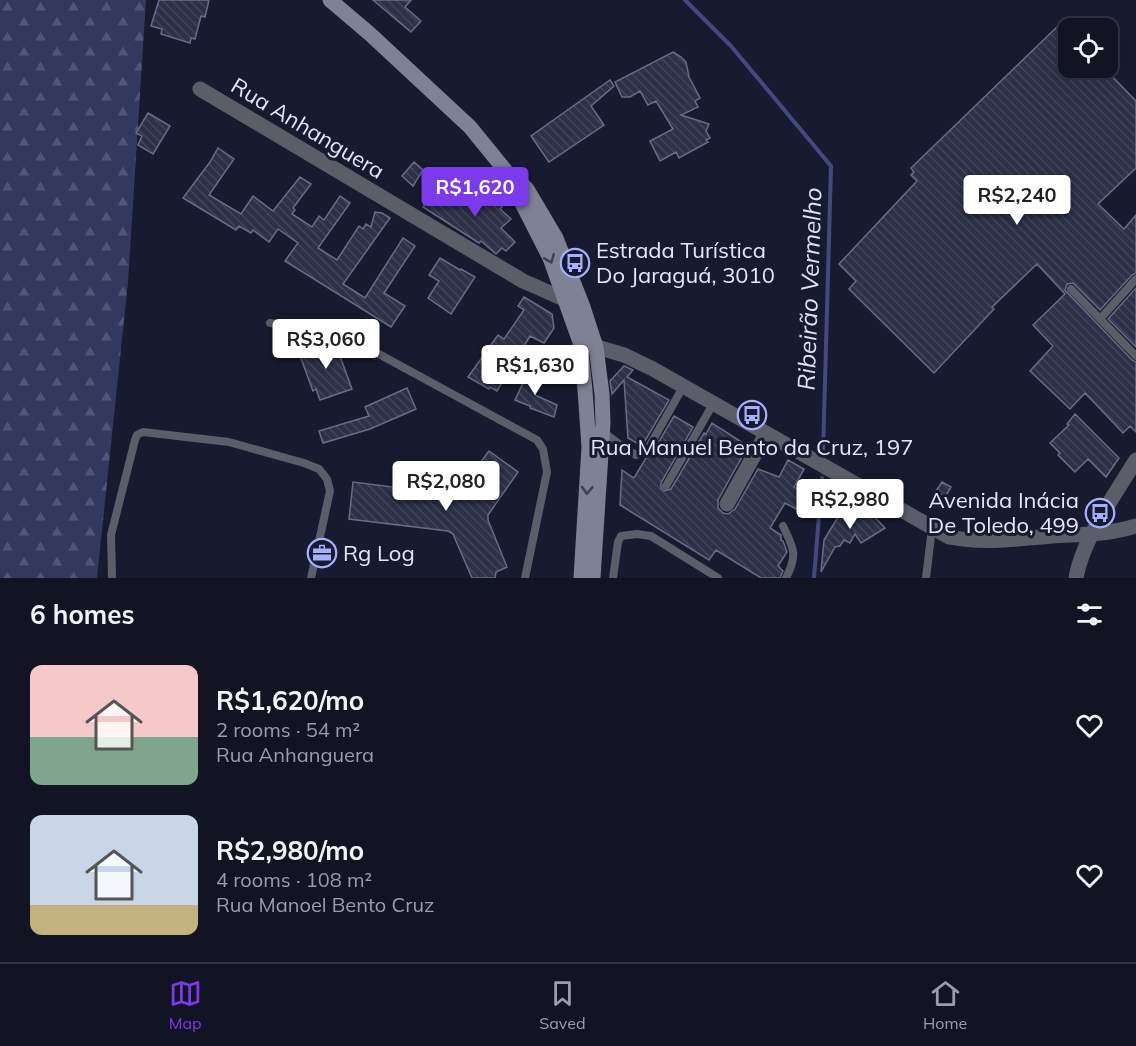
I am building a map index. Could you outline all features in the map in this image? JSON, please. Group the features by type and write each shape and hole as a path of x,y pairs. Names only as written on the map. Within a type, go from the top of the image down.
{"main road":[{"path":"330,0 470,127 505,170 541,238 580,342 590,447 580,578"},
{"path":"505,170 516,177 527,189 556,238 596,347 601,390 602,431 592,578"}],"street":[{"name":"Rua Anhanguera","path":"200,89 523,281 583,307"},
{"path":"580,342 624,355 949,537 979,541 1092,535 1121,531 1136,526"},
{"path":"727,504 766,434"},
{"path":"1076,578 1078,567 1092,535 1136,460"}],"lane":[{"path":"1100,320 1136,279"},
{"path":"1071,289 1136,356"},
{"path":"270,323 323,329 353,340 537,440 543,449 547,472 525,578"},
{"path":"602,431 636,455 646,452 683,387"},
{"path":"666,486 714,404"},
{"path":"112,578 111,535 135,440 143,432 229,442 262,450 319,469 327,480 330,491 311,578"},
{"path":"783,526 794,552 794,562 786,578"},
{"path":"926,578 932,528"},
{"path":"613,578 618,542 621,536 637,534 651,536 717,578"}],"green space":[{"path":"0,0 146,0 128,282 97,578 0,578"}],"building":[{"path":"159,0 209,0 205,17 201,16 195,39 191,38 190,43 161,34 162,29 151,26"},
{"path":"373,0 411,0 405,7 421,21 411,32"},
{"path":"1058,26 1058,78 1114,78 1136,101 1136,168 1098,204 1124,229 1136,215 1136,273 1100,310 1073,283 1067,284 1065,290 1136,362 1136,432 1130,426 1123,433 1085,393 1070,409 1030,371 1053,346 1033,325 1065,294 1037,264 992,307 994,309 934,373 849,289 856,281 839,264 917,181 911,175 914,172 911,168"},
{"path":"673,52 686,62 689,77 700,98 695,101 698,107 681,115 709,124 706,131 710,138 706,140 708,142 679,158 676,152 660,161 650,141 673,129 656,101 648,105 640,91 630,97 622,97 615,82"},
{"path":"610,80 614,86 591,106 604,125 549,162 531,136"},
{"path":"148,113 170,126 153,154 138,145 142,136 136,133"},
{"path":"218,148 234,159 209,195 241,214 253,196 273,211 300,177 311,184 293,208 295,210 292,214 312,227 319,216 324,220 340,196 350,203 318,248 337,260 359,226 363,229 366,224 371,227 375,212 390,218 343,284 365,298 403,238 415,246 384,293 405,306 391,327 285,261 298,243 278,229 269,242 253,230 251,233 239,226 236,230 183,198"},
{"path":"414,162 423,170 413,186 402,176"},
{"path":"478,188 480,190 482,188 493,197 491,199 502,207 500,209 511,219 501,228 515,242 506,251 502,248 496,254 481,241 479,243 423,207 434,191 452,204 457,198 463,202"},
{"path":"440,258 475,277 451,314 428,298 439,281 429,275"},
{"path":"1136,288 1136,347 1108,319"},
{"path":"524,297 552,314 554,328 544,343 530,336 497,391 490,387 489,389 468,377 498,335 504,339 524,310 518,306"},
{"path":"334,340 352,389 320,400 316,389 313,391 299,353"},
{"path":"624,366 633,370 627,377 669,400 642,446 628,438 624,380 612,394 610,381"},
{"path":"529,370 540,376 535,395 557,405 554,417 515,400"},
{"path":"407,388 416,409 370,429 323,443 319,431 369,416 365,407"},
{"path":"1075,414 1119,458 1106,477 1088,459 1075,472 1050,443 1069,425 1067,424"},
{"path":"674,416 693,427 661,483 664,491 671,489 712,423 748,446 718,500 718,508 723,513 728,514 735,509 758,469 779,477 788,460 804,469 794,487 805,494 796,509 785,503 770,528 781,535 787,552 778,566 783,571 780,578 761,578 716,550 709,560 620,505 622,470 634,478 646,458 651,455"},
{"path":"489,451 518,472 488,515 507,567 496,572 495,578 472,578 453,534 448,531 349,519 353,482 456,495"},
{"path":"942,482 951,487 945,497 936,491"},
{"path":"846,504 866,516 869,511 885,528 861,543 855,534 850,543 844,540 840,546 835,547 821,572 824,540"}],"waterway":[{"name":"Ribeirão Vermelho","path":"685,0 731,46 831,166 823,454"},
{"name":"Ribeirão Vermelho","path":"814,578 822,478"}],"place":[{"name":"Estrada Turística Do Jaraguá, 3010","path":"575,263"},
{"name":"Rua Manuel Bento da Cruz, 197","path":"752,415"},
{"name":"Avenida Inácia De Toledo, 499","path":"1100,513"},
{"name":"Rg Log","path":"322,553"}]}
